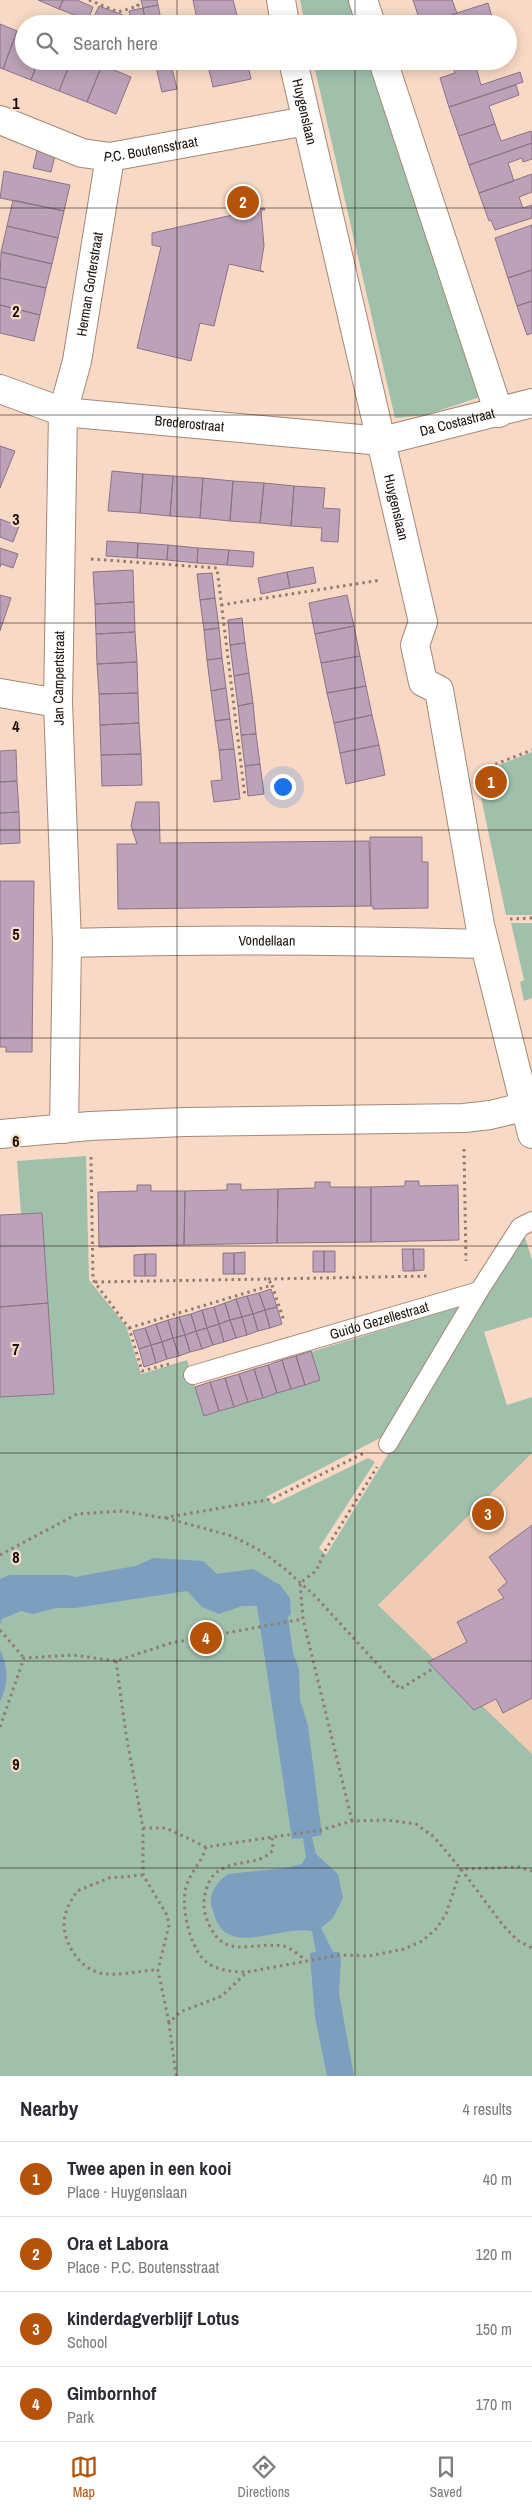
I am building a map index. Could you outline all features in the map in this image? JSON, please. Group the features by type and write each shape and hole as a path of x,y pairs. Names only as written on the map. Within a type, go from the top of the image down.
{"street":[{"path":"280,0 284,15"},
{"path":"363,0 368,15"},
{"name":"Huygenslaan","path":"295,70 423,622 415,645 423,682 439,690 484,944"},
{"path":"386,70 499,413"},
{"name":"P.C. Boutensstraat","path":"0,120 82,153 110,157 306,121"},
{"name":"Herman Gorterstraat","path":"62,412 77,361 110,157"},
{"name":"Brederostraat","path":"0,389 62,412 382,441"},
{"name":"Da Costastraat","path":"382,441 499,413 532,403"},
{"name":"Jan Campertstraat","path":"62,412 58,703 67,943"},
{"path":"0,693 58,703"},
{"name":"Vondellaan","path":"67,943 151,940 345,940 484,944"},
{"path":"64,1129 67,943"},
{"path":"484,944 528,1106 532,1134"},
{"path":"0,1134 90,1126 185,1122 464,1118 528,1106"}],"lane":[{"path":"388,1444 479,1291 520,1227 532,1221"},
{"name":"Guido Gezellestraat","path":"193,1375 479,1291"}],"path":[{"path":"89,0 118,12 138,6 137,0"},
{"path":"60,557 217,568 245,797"},
{"path":"221,605 412,575"},
{"path":"454,780 532,750"},
{"path":"464,1118 466,1266"},
{"path":"90,1126 95,1282 129,1328 142,1371 187,1359 193,1375"},
{"path":"95,1282 437,1276"},
{"path":"268,1279 292,1345"},
{"path":"129,1328 272,1286"},
{"path":"163,1518 272,1499 388,1444"},
{"path":"300,1584 316,1571 326,1549 378,1464 388,1444"},
{"path":"0,1555 77,1514 122,1512 163,1518 232,1536 261,1551 285,1568 316,1597 400,1689 434,1668"},
{"path":"300,1584 303,1620 352,1821"},
{"path":"24,1658 73,1656 116,1661 171,1643 303,1620"},
{"path":"0,1630 24,1658"},
{"path":"0,1727 24,1658"},
{"path":"116,1661 126,1734 143,1828 143,1875 167,1915 169,1925 158,1970 169,2023 176,2076"},
{"path":"143,1828 166,1828 206,1846 292,1835 321,1830 352,1821 387,1820 416,1824 434,1837 462,1869 502,1924 517,1940 532,1948"},
{"path":"272,1838 274,1850 267,1858 236,1863 213,1876 205,1891 204,1910 216,1939 229,1946 242,1948 284,1946 308,1960"},
{"path":"206,1846 204,1854 189,1878 184,1893 186,1915 195,1947 208,1963 233,1972 247,1972 340,1955 369,1956 404,1949 422,1941 437,1928 446,1914 462,1869"},
{"path":"462,1869 519,1866 532,1871"},
{"path":"143,1875 109,1878 77,1891 65,1912 64,1935 82,1966 100,1973 116,1974 158,1970"},
{"path":"169,2023 180,2012 222,1996 247,1972"}],"shaded area":[{"path":"532,1437 532,1760 355,1590"}],"green space":[{"path":"300,0 349,0 354,15 303,15"},
{"path":"315,70 372,70 477,380 480,397 426,415 395,418"},
{"path":"532,752 532,915 506,915 476,774"},
{"path":"511,923 532,923 532,998 524,1001 520,982 524,980"},
{"path":"86,1156 89,1280 126,1326 141,1374 187,1360 204,1416 319,1380 311,1352 464,1305 384,1436 266,1497 273,1504 368,1458 375,1462 319,1548 326,1555 524,1234 532,1260 532,1317 484,1332 507,1405 532,1397 532,1453 378,1605 532,1754 532,2076 0,2076 0,1397 54,1394 42,1213 21,1214 17,1161"}],"water":[{"path":"154,1558 203,1561 217,1574 253,1569 280,1585 290,1598 291,1614 288,1617 293,1653 299,1669 300,1700 308,1725 322,1835 312,1837 316,1854 338,1874 343,1898 333,1918 321,1928 333,1952 339,1952 341,1960 339,1993 354,2076 327,2076 315,2017 310,1953 316,1952 312,1931 299,1930 242,1938 230,1935 220,1927 211,1905 214,1888 228,1874 286,1868 302,1864 306,1857 303,1838 292,1839 257,1606 242,1606 219,1614 202,1607 187,1591 75,1608 56,1608 33,1614 21,1611 2,1619 0,1625 0,1579 10,1575 67,1575 75,1577 135,1566"},
{"path":"0,1650 5,1663 6,1683 0,1702"}],"building":[{"path":"38,0 63,0 59,9"},
{"path":"63,0 77,0 93,7 90,15 75,15 59,9"},
{"path":"141,0 157,0 158,5 143,8"},
{"path":"193,0 233,0 237,15 196,15"},
{"path":"413,0 452,0 457,13 452,15 418,15"},
{"path":"488,3 491,15 452,15"},
{"path":"158,5 160,15 144,15 143,8"},
{"path":"99,6 123,15 95,15"},
{"path":"143,8 144,15 130,15 129,11"},
{"path":"0,24 15,30 15,36 3,69 0,68"},
{"path":"15,36 15,70 35,70 31,80 3,69"},
{"path":"35,70 67,70 59,91 31,80"},
{"path":"67,70 100,70 87,102 59,91"},
{"path":"100,70 114,70 131,77 116,114 87,102"},
{"path":"157,70 172,70 177,89 162,92"},
{"path":"209,70 249,70 251,79 213,87"},
{"path":"454,70 477,70 481,85 520,72 523,82 449,107 440,78 455,73"},
{"path":"516,85 519,95 489,106 495,124 459,136 449,107"},
{"path":"495,124 501,141 531,131 532,143 469,165 459,136"},
{"path":"532,143 532,159 523,162 522,158 508,163 514,181 479,193 469,165"},
{"path":"37,151 55,155 51,172 33,168"},
{"path":"4,171 70,185 64,211 0,198"},
{"path":"532,174 532,192 519,197 523,208 532,205 532,218 495,230 491,220 489,221 479,193"},
{"path":"13,200 64,211 58,238 7,226"},
{"path":"264,208 265,210 261,210 264,246 260,270 264,272 229,264 214,326 200,323 191,361 137,348 161,247 152,245 152,233"},
{"path":"532,225 532,270 508,278 495,238"},
{"path":"7,226 58,238 52,264 1,252"},
{"path":"1,252 52,264 46,288 0,278"},
{"path":"532,270 532,301 517,306 508,278"},
{"path":"0,278 46,288 40,315 0,305"},
{"path":"532,301 532,333 527,335 517,306"},
{"path":"0,305 40,315 34,341 0,333"},
{"path":"0,446 15,451 0,488"},
{"path":"112,471 143,474 140,513 108,511"},
{"path":"143,474 173,476 170,516 140,513"},
{"path":"173,476 203,478 200,518 170,516"},
{"path":"203,478 233,481 230,521 200,518"},
{"path":"233,481 264,483 260,523 230,521"},
{"path":"264,483 294,486 291,526 260,523"},
{"path":"294,486 325,488 323,508 340,509 338,542 321,541 322,528 291,526"},
{"path":"0,519 19,526 13,542 0,537"},
{"path":"107,541 138,543 137,558 106,556"},
{"path":"138,543 168,545 167,560 137,558"},
{"path":"168,545 198,548 197,563 167,560"},
{"path":"0,548 18,554 13,568 1,564 0,567"},
{"path":"198,548 229,550 227,565 197,563"},
{"path":"229,550 254,552 253,567 227,565"},
{"path":"313,567 316,583 290,588 287,572"},
{"path":"133,570 134,602 95,604 93,572"},
{"path":"287,572 290,588 261,594 258,578"},
{"path":"212,573 215,598 200,600 197,574"},
{"path":"0,595 11,598 0,631"},
{"path":"347,595 354,626 315,634 309,603"},
{"path":"215,598 219,628 204,630 200,600"},
{"path":"134,602 135,632 96,634 95,604"},
{"path":"242,618 245,643 230,645 228,620"},
{"path":"354,626 360,656 321,663 315,634"},
{"path":"219,628 222,658 207,660 204,630"},
{"path":"135,632 137,662 97,664 96,634"},
{"path":"245,643 249,673 234,676 230,645"},
{"path":"360,656 366,686 327,693 321,663"},
{"path":"222,658 226,688 211,691 207,660"},
{"path":"137,662 138,693 99,694 97,664"},
{"path":"249,673 253,703 238,706 234,676"},
{"path":"366,686 372,715 334,723 327,693"},
{"path":"226,688 230,719 215,721 211,691"},
{"path":"138,693 139,723 100,725 99,694"},
{"path":"253,703 256,734 241,735 238,706"},
{"path":"372,715 379,745 340,753 334,723"},
{"path":"230,719 234,749 219,750 215,721"},
{"path":"139,723 141,754 101,755 100,725"},
{"path":"256,734 260,764 245,766 241,735"},
{"path":"379,745 385,775 346,784 340,753"},
{"path":"234,749 240,799 214,802 211,781 222,780 219,750"},
{"path":"16,750 17,781 0,782 0,751"},
{"path":"141,754 142,785 102,786 101,755"},
{"path":"260,764 264,794 248,796 245,766"},
{"path":"17,781 19,812 0,813 0,782"},
{"path":"136,802 159,802 160,843 369,841 371,906 118,909 117,844 137,844 131,826"},
{"path":"19,812 20,843 0,844 0,813"},
{"path":"370,837 422,837 422,862 428,862 428,908 373,909 373,906 371,906"},
{"path":"0,881 34,881 32,1052 6,1052 6,1047 0,1047"},
{"path":"405,1181 419,1181 419,1186 458,1185 459,1240 371,1242 371,1187 405,1186"},
{"path":"315,1182 330,1182 330,1187 371,1187 371,1242 277,1243 278,1189 315,1188"},
{"path":"227,1184 241,1184 241,1190 278,1189 277,1243 184,1245 185,1191 227,1190"},
{"path":"137,1185 151,1185 151,1191 185,1191 184,1245 99,1247 98,1192 137,1191"},
{"path":"42,1213 48,1303 0,1307 0,1215"},
{"path":"402,1249 413,1249 414,1271 403,1271"},
{"path":"413,1249 424,1249 424,1270 414,1271"},
{"path":"313,1251 324,1251 324,1272 313,1272"},
{"path":"324,1251 335,1251 335,1272 324,1272"},
{"path":"245,1252 245,1274 234,1274 234,1253"},
{"path":"223,1253 234,1253 234,1274 223,1274"},
{"path":"145,1254 145,1276 134,1276 134,1255"},
{"path":"145,1254 156,1254 156,1276 145,1276"},
{"path":"271,1289 277,1307 265,1310 259,1293"},
{"path":"259,1293 265,1310 253,1314 247,1296"},
{"path":"247,1296 253,1314 242,1317 236,1299"},
{"path":"236,1299 242,1317 230,1320 225,1303"},
{"path":"48,1303 54,1394 0,1397 0,1307"},
{"path":"225,1303 230,1320 219,1324 214,1307"},
{"path":"214,1307 219,1324 207,1328 202,1310"},
{"path":"277,1307 282,1324 270,1328 265,1310"},
{"path":"202,1310 207,1328 196,1331 191,1314"},
{"path":"265,1310 270,1328 258,1331 253,1314"},
{"path":"191,1314 196,1331 185,1335 179,1317"},
{"path":"253,1314 258,1331 247,1335 242,1317"},
{"path":"179,1317 185,1335 173,1338 168,1320"},
{"path":"242,1317 247,1335 236,1338 230,1320"},
{"path":"168,1320 173,1338 162,1342 156,1324"},
{"path":"230,1320 236,1338 224,1342 219,1324"},
{"path":"156,1324 162,1342 151,1345 145,1328"},
{"path":"219,1324 224,1342 213,1345 207,1328"},
{"path":"145,1328 151,1345 139,1349 133,1331"},
{"path":"207,1328 213,1345 202,1349 196,1331"},
{"path":"196,1331 202,1349 190,1352 185,1335"},
{"path":"185,1335 190,1352 179,1356 173,1338"},
{"path":"173,1338 179,1356 167,1359 162,1342"},
{"path":"162,1342 167,1359 156,1363 151,1345"},
{"path":"151,1345 156,1363 144,1367 139,1349"},
{"path":"311,1351 320,1380 305,1385 296,1356"},
{"path":"296,1356 305,1385 291,1389 282,1360"},
{"path":"282,1360 291,1389 277,1393 268,1365"},
{"path":"268,1365 277,1393 263,1398 254,1369"},
{"path":"254,1369 263,1398 248,1402 239,1374"},
{"path":"239,1374 248,1402 234,1407 225,1378"},
{"path":"225,1378 234,1407 219,1411 210,1382"},
{"path":"210,1382 219,1411 204,1416 195,1387"},
{"path":"532,1525 532,1698 503,1713 496,1699 474,1710 428,1662 467,1642 457,1622 504,1598 498,1590 507,1582 489,1557"}],"place":[{"name":"Ora et Labora","path":"243,202"},
{"name":"Twee apen in een kooi","path":"491,782"},
{"name":"kinderdagverblijf Lotus","path":"488,1514"},
{"name":"Gimbornhof","path":"206,1638"}]}
